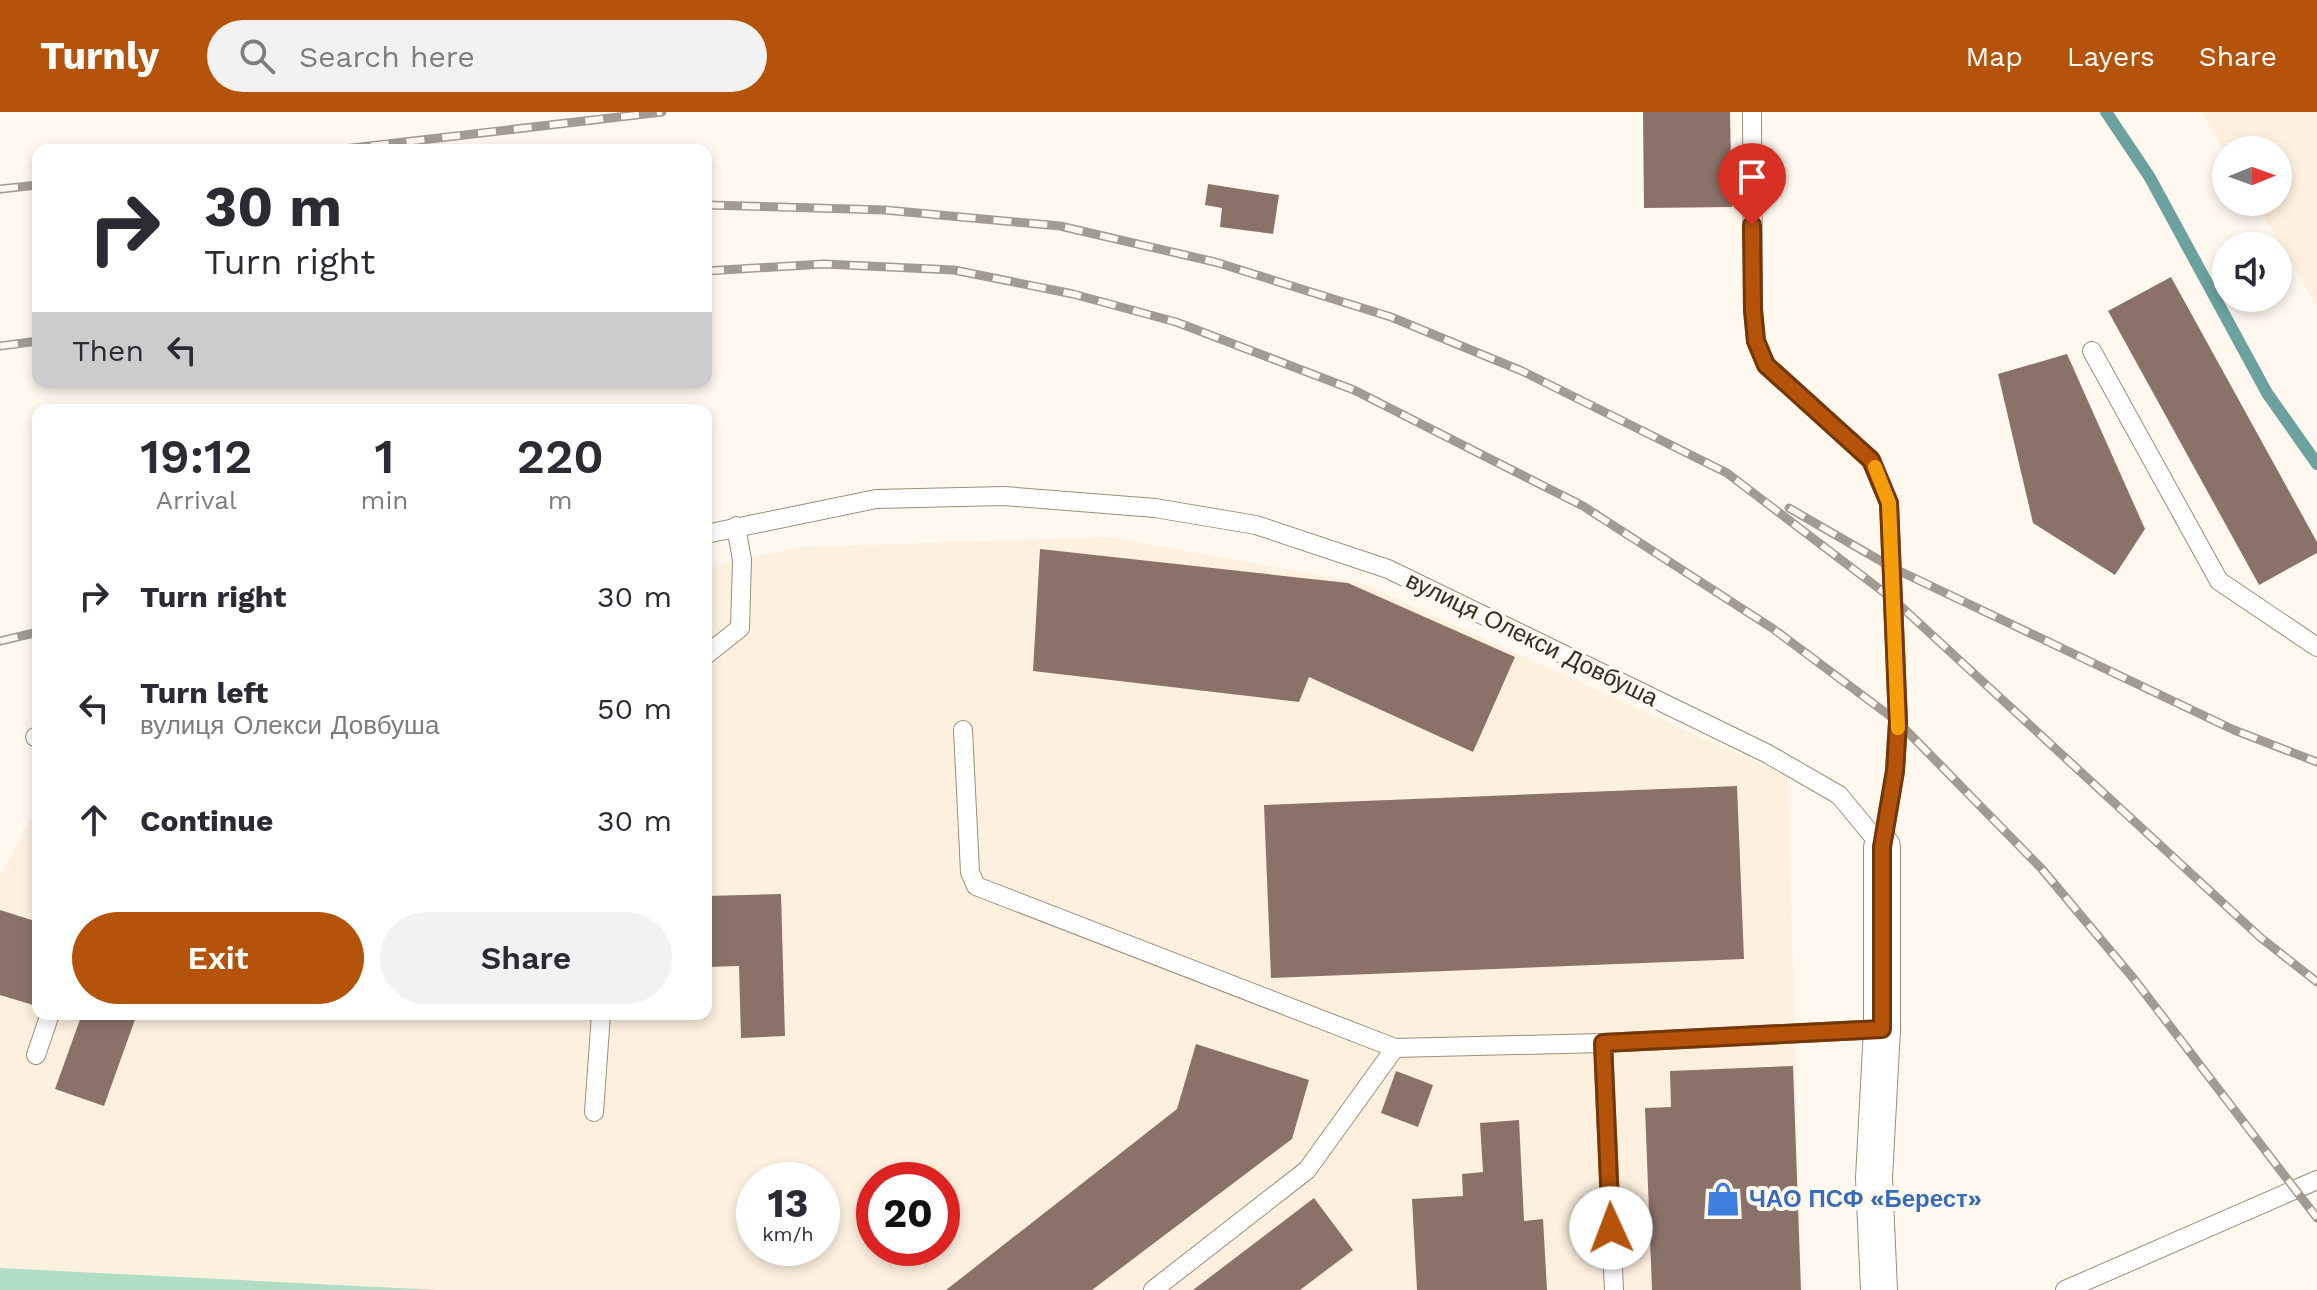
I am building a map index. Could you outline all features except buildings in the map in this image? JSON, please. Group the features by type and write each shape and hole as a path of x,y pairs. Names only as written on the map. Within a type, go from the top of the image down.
{"street":[{"path":"1879,1290 1874,1178 1882,1029 1882,847"}],"lane":[{"path":"1752,112 1753,310 1756,341 1766,365 1784,385 1871,460 1889,503 1898,722 1895,771 1882,847"},
{"path":"2092,351 2219,581 2317,647"},
{"name":"вулиця Олекси Довбуша","path":"712,532 876,499 1004,496 1155,508 1256,525 1388,569 1766,753 1839,795 1882,847"},
{"path":"712,650 740,628 742,560 736,526"},
{"path":"963,730 970,872 976,886 1395,1048 1603,1043 1882,1029"},
{"path":"36,1055 48,1020"},
{"path":"594,1112 601,1020"},
{"path":"1603,1043 1614,1290"},
{"path":"1153,1290 1307,1170 1395,1048"},
{"path":"2065,1290 2317,1180"}],"shaded area":[{"path":"2202,112 2317,112 2317,306 2292,264 2292,232 2273,232 2263,216 2292,216 2292,136 2216,136"},
{"path":"1109,537 1362,583 1788,777 1801,1290 438,1290 0,1268 0,877 32,817 32,1020 712,1020 712,566 803,547"}],"green space":[{"path":"0,1268 438,1290 0,1290"}],"waterway":[{"path":"2106,112 2149,176 2267,393 2317,464"}],"railway":[{"path":"387,144 662,112"},
{"path":"0,189 32,186"},
{"path":"712,205 885,210 1060,226 1215,262 1391,317 1522,371 1727,473 1894,600 2261,938 2317,982"},
{"path":"712,271 824,264 954,270 1073,294 1176,322 1354,390 1583,506 1772,628 1898,722 2041,868 2134,979 2317,1218"},
{"path":"0,346 32,342"},
{"path":"1789,508 1893,568 2234,730 2317,762"},
{"path":"0,641 32,633"}],"slow traffic":[{"path":"1875,467 1889,503 1898,728"}],"place":[{"name":"ЧАО ПСФ «Берест»","path":"1723,1199"}],"route":[{"path":"1611,1228 1603,1043 1793,1036 1882,1029 1882,847 1895,771 1898,722 1889,503 1882,479 1871,460 1784,385 1766,365 1756,341 1752,225"}]}
